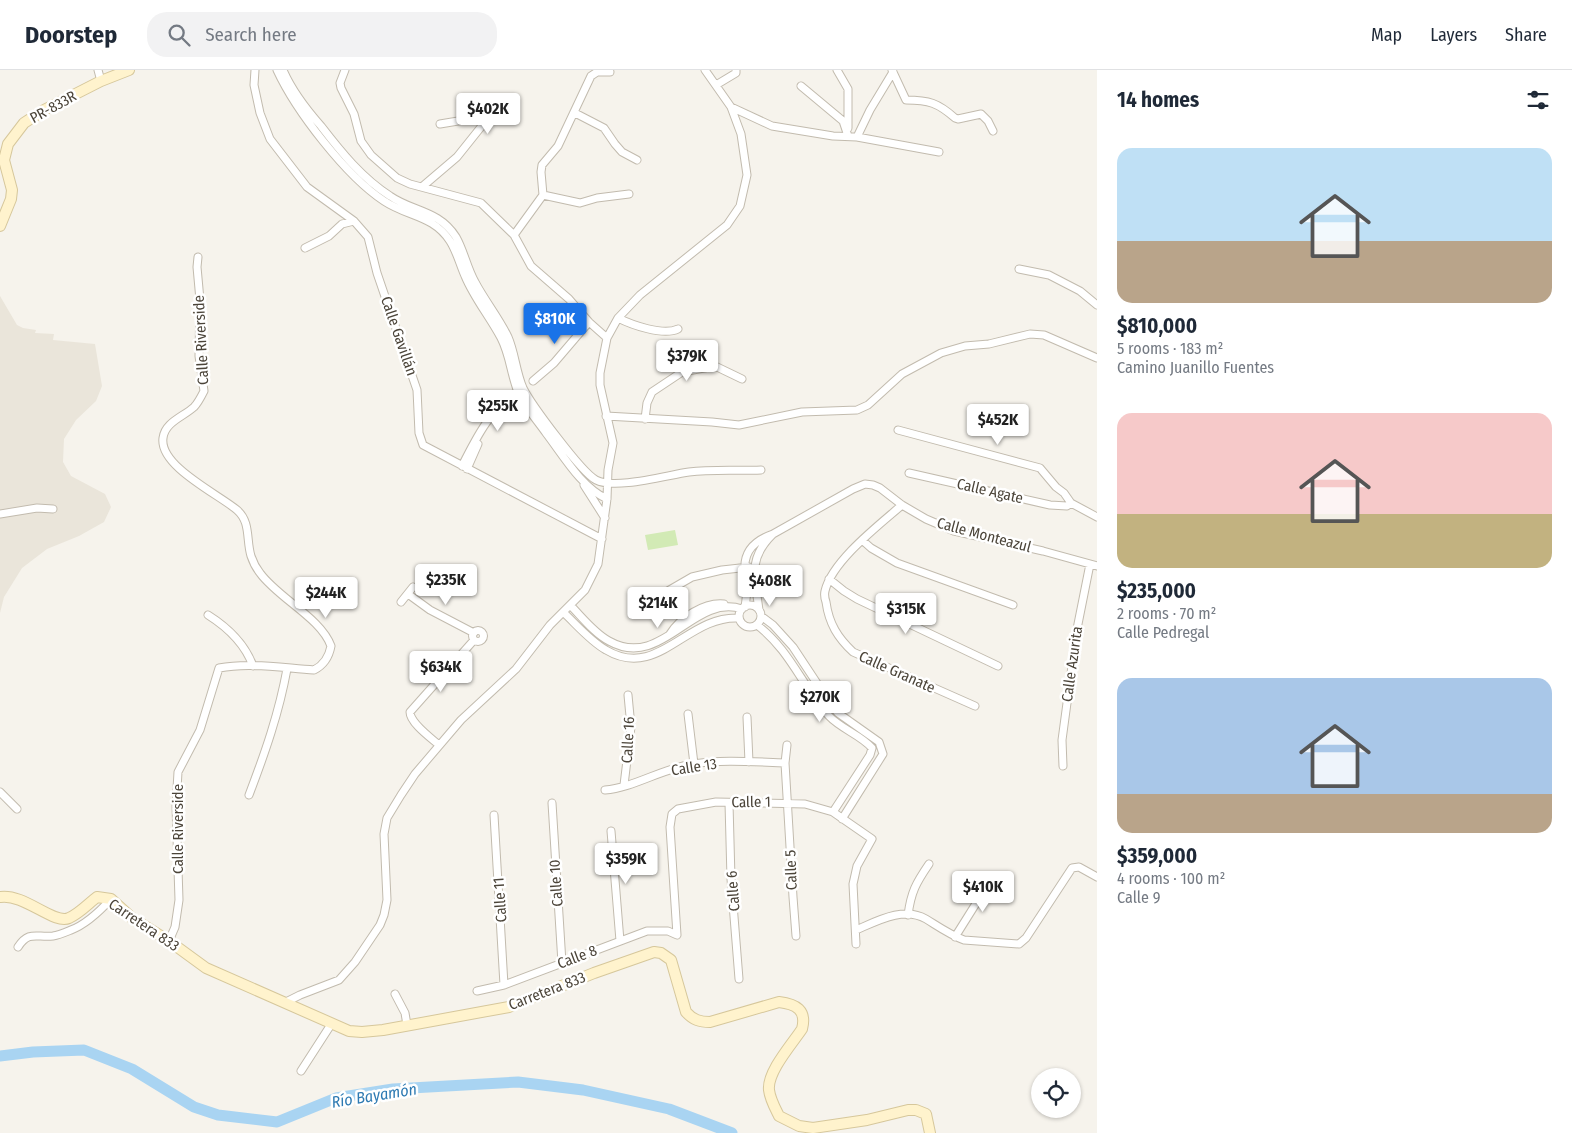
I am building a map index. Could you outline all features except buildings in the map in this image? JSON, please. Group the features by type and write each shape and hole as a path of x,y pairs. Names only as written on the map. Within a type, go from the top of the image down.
{"street":[{"path":"98,70 100,81"},
{"name":"PR-833R","path":"0,226 11,199 12,190 4,160 8,144 24,123 44,110 100,81 130,70"},
{"name":"Calle Gavillán","path":"255,70 254,85 260,112 270,139 307,187 354,221 368,237 377,273 417,390 419,433 423,445 602,539"},
{"path":"277,70 302,113 359,180 394,207 432,222 447,237 470,287 505,346 522,393 596,493 607,496"},
{"path":"283,70 293,90 306,109 344,156 376,186 398,202 437,217 452,231 474,281 509,340 522,393"},
{"path":"345,70 340,82 341,88 354,114 360,141 380,164 397,178 410,184 481,203 514,235 532,266 569,298 589,322 607,338"},
{"path":"286,1002 338,980 355,962 380,926 387,900 384,834 387,818 400,795 461,720 516,669 550,625 585,590 598,564 605,518 608,470 613,443 600,385 600,373 607,338 618,318 642,294 727,225 740,206 747,175 741,134 731,107 705,70"},
{"path":"716,85 736,72 736,70"},
{"path":"837,70 848,89 848,136"},
{"path":"857,137 870,110 893,71"},
{"path":"893,71 906,100 934,102 958,119 981,114 988,120 993,131"},
{"path":"514,235 543,196 542,165 558,146 591,76 597,72 610,72"},
{"path":"801,86 843,121 846,125 848,136"},
{"path":"731,107 772,126 833,136 857,137 939,152"},
{"path":"575,113 604,128 622,152 637,160"},
{"path":"423,186 457,157 485,122 482,116 440,124"},
{"path":"543,196 580,203 597,198 629,194"},
{"path":"306,248 330,236 342,224 354,221"},
{"name":"Calle Riverside","path":"169,941 175,928 179,900 176,806 178,772 200,730 219,668 253,666 314,670 321,667 326,660 331,646 324,631 268,584 260,573 251,555 247,526 238,511 184,472 164,452 163,439 167,426 195,406 204,392 199,356 200,300 198,257"},
{"path":"1019,269 1049,275 1080,291 1097,305"},
{"path":"618,318 656,330 672,332 678,329"},
{"path":"533,381 554,363 589,322"},
{"path":"606,416 739,425 802,412 857,410 868,405 902,374 941,353 965,346 990,344 1030,334 1044,335 1097,358"},
{"path":"645,419 647,403 652,392 682,372 715,366 742,379"},
{"path":"465,467 480,432 492,414 522,393"},
{"path":"898,430 1040,468 1071,503 1097,517"},
{"path":"579,470 595,480 608,482 636,482 690,472 761,470"},
{"path":"579,470 605,518"},
{"name":"Calle Agate","path":"908,473 1050,505 1067,506 1071,503"},
{"name":"Calle Monteazul","path":"743,608 747,586 745,561 753,544 762,538 774,534 853,488 865,484 873,484 902,505 926,519 954,531 1043,551 1094,565"},
{"path":"902,505 862,540 829,579 857,599 998,666"},
{"path":"0,514 37,508 53,509"},
{"name":"Calle Monteazul","path":"760,613 754,567 762,546 774,534"},
{"path":"862,540 871,548 897,563 1014,605"},
{"name":"Calle Azurita","path":"1063,766 1062,740 1077,629 1094,565"},
{"path":"637,600 647,601 654,599 692,577 722,570 754,567"},
{"name":"Calle Granate","path":"829,579 824,593 832,626 842,641 853,652 975,706"},
{"path":"401,602 414,587"},
{"path":"408,594 430,610 474,636 410,712 413,721 439,745"},
{"path":"570,605 605,639 617,645 630,648 640,648 654,644 709,610 734,606 743,608 754,606 793,648 838,713 879,742 883,754 842,818"},
{"path":"739,618 743,608"},
{"path":"563,612 606,650 624,658 641,658 658,653 708,622 728,617 739,618"},
{"path":"757,625 760,613"},
{"path":"208,615 227,628 250,658 253,666"},
{"path":"739,618 744,626 757,625"},
{"path":"757,625 786,654 829,717 872,748 870,755 833,812"},
{"path":"249,795 270,741 281,700 286,669"},
{"name":"Calle 16","path":"624,786 631,727 628,695"},
{"path":"688,714 694,764"},
{"path":"746,717 749,762"},
{"name":"Calle 5","path":"787,745 786,763 792,897 796,936"},
{"name":"Calle 13","path":"605,790 617,789 660,772 694,764 786,763"},
{"path":"0,792 16,809"},
{"name":"Calle 1","path":"677,935 670,827 672,814 678,809 716,802 789,803 820,807 833,812 872,839 857,866 853,884 856,930"},
{"name":"Calle 10","path":"552,803 562,963"},
{"name":"Calle 6","path":"729,803 731,879 739,979"},
{"name":"Calle 11","path":"494,815 504,985"},
{"path":"612,831 620,941"},
{"path":"908,914 910,895 929,864"},
{"path":"856,944 856,930 888,916 908,914 926,919 955,937 964,940 1019,944 1026,938 1072,868 1079,867 1097,878"},
{"path":"955,937 992,878"},
{"name":"Carretera 833","path":"0,897 18,898 61,920 70,918 97,896 111,899 132,918 169,941 206,968 349,1031 362,1032 509,1007 646,954 661,953 671,960 686,1012 692,1018 702,1022 710,1022 779,1002 796,1006 802,1013 804,1021 802,1029 775,1067 771,1076 769,1090 779,1116 799,1126 813,1128 916,1110 926,1114 930,1133"},
{"path":"18,946 23,939 31,935 53,936 73,929 98,913 111,899"},
{"name":"Calle 8","path":"477,991 504,985 647,931 668,931 677,935"},
{"path":"395,994 405,1012 407,1025"},
{"path":"301,1071 332,1023"}],"shaded area":[{"path":"0,296 17,325 36,330 35,333 54,334 53,340 95,344 102,386 96,401 76,420 64,439 63,462 71,476 105,494 111,507 104,522 79,536 47,549 22,568 4,597 0,613"}],"green space":[{"path":"675,530 678,545 648,550 645,535"}],"waterway":[{"name":"Río Bayamón","path":"0,1056 33,1052 84,1050 132,1069 194,1107 218,1115 277,1122 336,1098 393,1089 518,1082 583,1090 669,1109 732,1133"}]}
